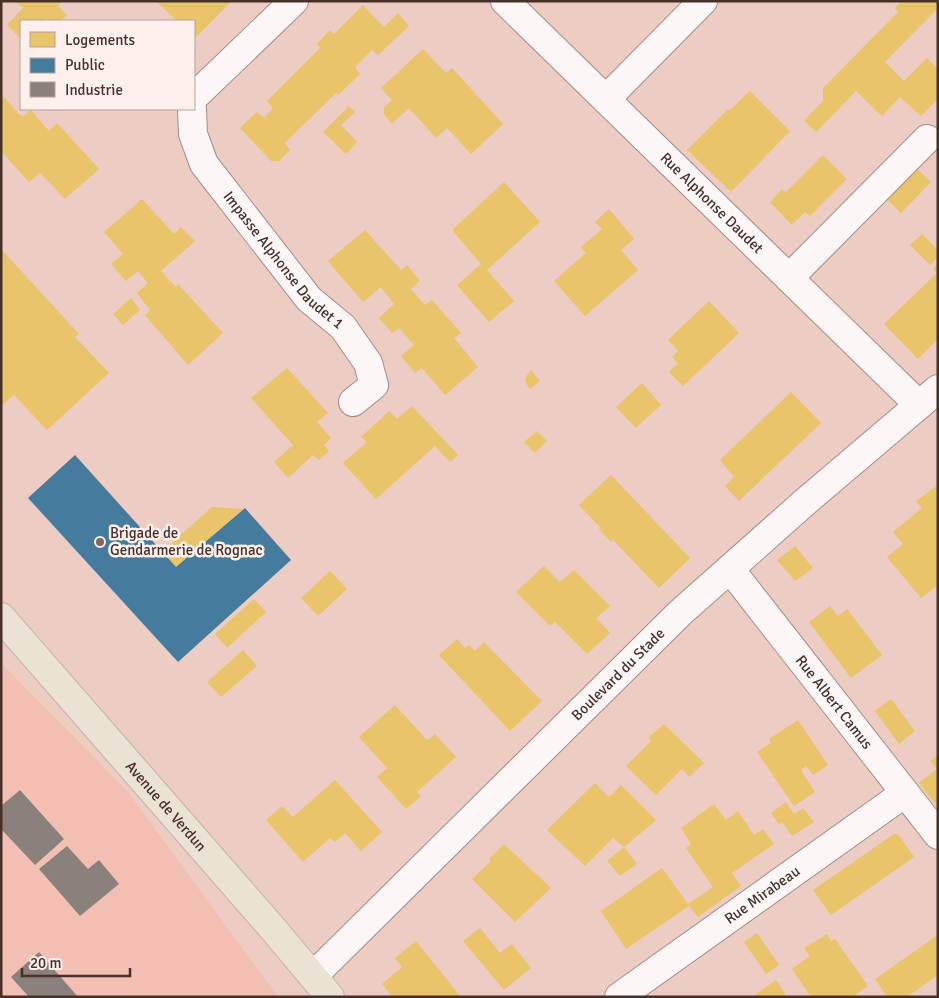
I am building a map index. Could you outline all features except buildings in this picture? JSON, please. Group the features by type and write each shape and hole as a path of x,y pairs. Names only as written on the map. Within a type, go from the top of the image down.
{"main road":[{"name":"Avenue de Verdun","path":"1,617 322,987"}],"street":[{"path":"195,96 294,1"},
{"name":"Rue Alphonse Daudet","path":"505,1 789,278 928,397"},
{"path":"606,99 703,1"},
{"name":"Impasse Alphonse Daudet 1","path":"192,110 193,134 204,164 309,299 343,327 368,363 374,385 353,402"},
{"path":"789,278 927,139"},
{"name":"Boulevard du Stade","path":"322,987 680,613 805,502 928,397"},
{"name":"Rue Albert Camus","path":"730,568 938,835"},
{"name":"Rue Mirabeau","path":"619,997 905,793"}],"shaded area":[{"path":"1,663 128,792 278,997 1,997"}],"place":[{"name":"Brigade de Gendarmerie de Rognac","path":"100,542"}]}
